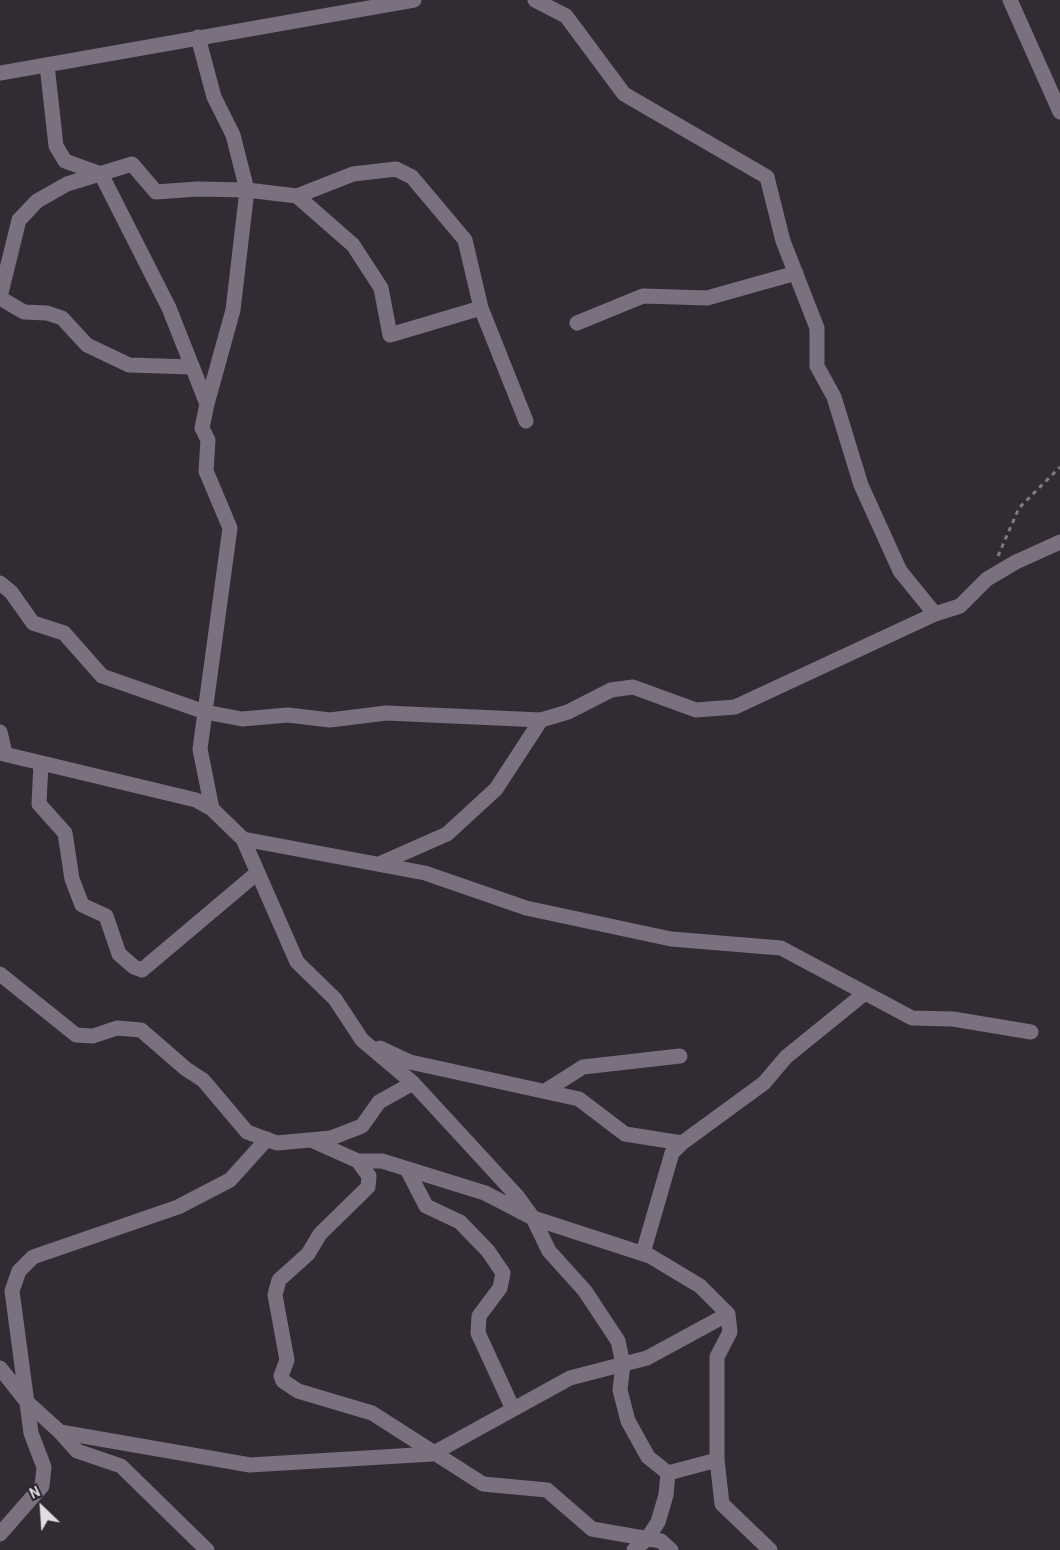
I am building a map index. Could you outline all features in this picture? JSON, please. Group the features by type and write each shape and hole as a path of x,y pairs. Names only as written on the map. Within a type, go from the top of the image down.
{"street":[{"path":"535,0 566,16 624,94 767,177 783,241 817,328 817,366 834,397 861,484 900,571 935,614"},
{"path":"1010,0 1060,112"},
{"path":"0,73 407,1"},
{"path":"198,37 214,97 233,135 247,190 233,310 202,428 208,440 206,471 230,528 200,749 212,809"},
{"path":"47,65 56,146 65,161 101,174 169,308 207,404"},
{"path":"192,367 129,365 87,345 62,318 47,313 24,312 0,298 19,220 37,201 57,189 132,164 156,192 197,189 247,190 297,196 353,174 396,169 412,177 465,240 481,308 526,420"},
{"path":"297,196 353,245 381,288 390,335 481,308"},
{"path":"577,323 643,296 707,298 796,273"},
{"path":"0,583 11,592 33,623 64,633 102,676 205,712 242,719 288,715 330,720 386,713 541,720 568,712 611,690 633,687 696,710 735,707 935,614 960,606 987,579 1016,562 1060,542"},
{"path":"379,864 447,834 496,789 541,720"},
{"path":"0,732 3,754 196,800 212,809 243,839 297,962 335,999 362,1040 413,1083 518,1196 533,1218 549,1251 585,1291 618,1341 623,1364 620,1390 628,1421 648,1457 668,1473"},
{"path":"40,763 39,804 65,833 72,879 82,905 106,916 119,954 134,967 142,970 257,873"},
{"path":"243,839 425,873 526,908 660,937 781,948 912,1018 953,1019 1031,1032"},
{"path":"0,974 76,1035 93,1036 117,1028 141,1030 186,1070 203,1080 247,1132 277,1143 331,1138 362,1126 379,1102 413,1083"},
{"path":"643,1254 672,1154 682,1143 764,1083 786,1057 865,993"},
{"path":"362,1040 410,1062 579,1099 625,1134 682,1143"},
{"path":"545,1091 583,1067 680,1056"},
{"path":"0,1534 42,1485 44,1467 31,1433 12,1291 19,1271 33,1257 178,1207 230,1180 267,1139"},
{"path":"311,1140 358,1161 382,1161 485,1193 533,1218 643,1254 700,1286 728,1314 730,1332 717,1357 717,1460 722,1504 770,1550"},
{"path":"358,1161 369,1176 368,1187 320,1234 308,1254 279,1280 275,1295 287,1360 281,1376 283,1381 298,1391 372,1413 432,1454 483,1484 547,1490 592,1529 661,1541 671,1550"},
{"path":"407,1169 426,1206 460,1222 488,1251 503,1273 500,1288 479,1316 478,1333 513,1409"},
{"path":"60,1432 250,1465 432,1454 570,1378 646,1358 728,1314"},
{"path":"0,1368 27,1402 77,1451 121,1466 207,1550"},
{"path":"668,1473 717,1460"},
{"path":"634,1550 647,1539 658,1522 666,1495 668,1473"}],"path":[{"path":"987,579 1019,508 1060,468"}]}
